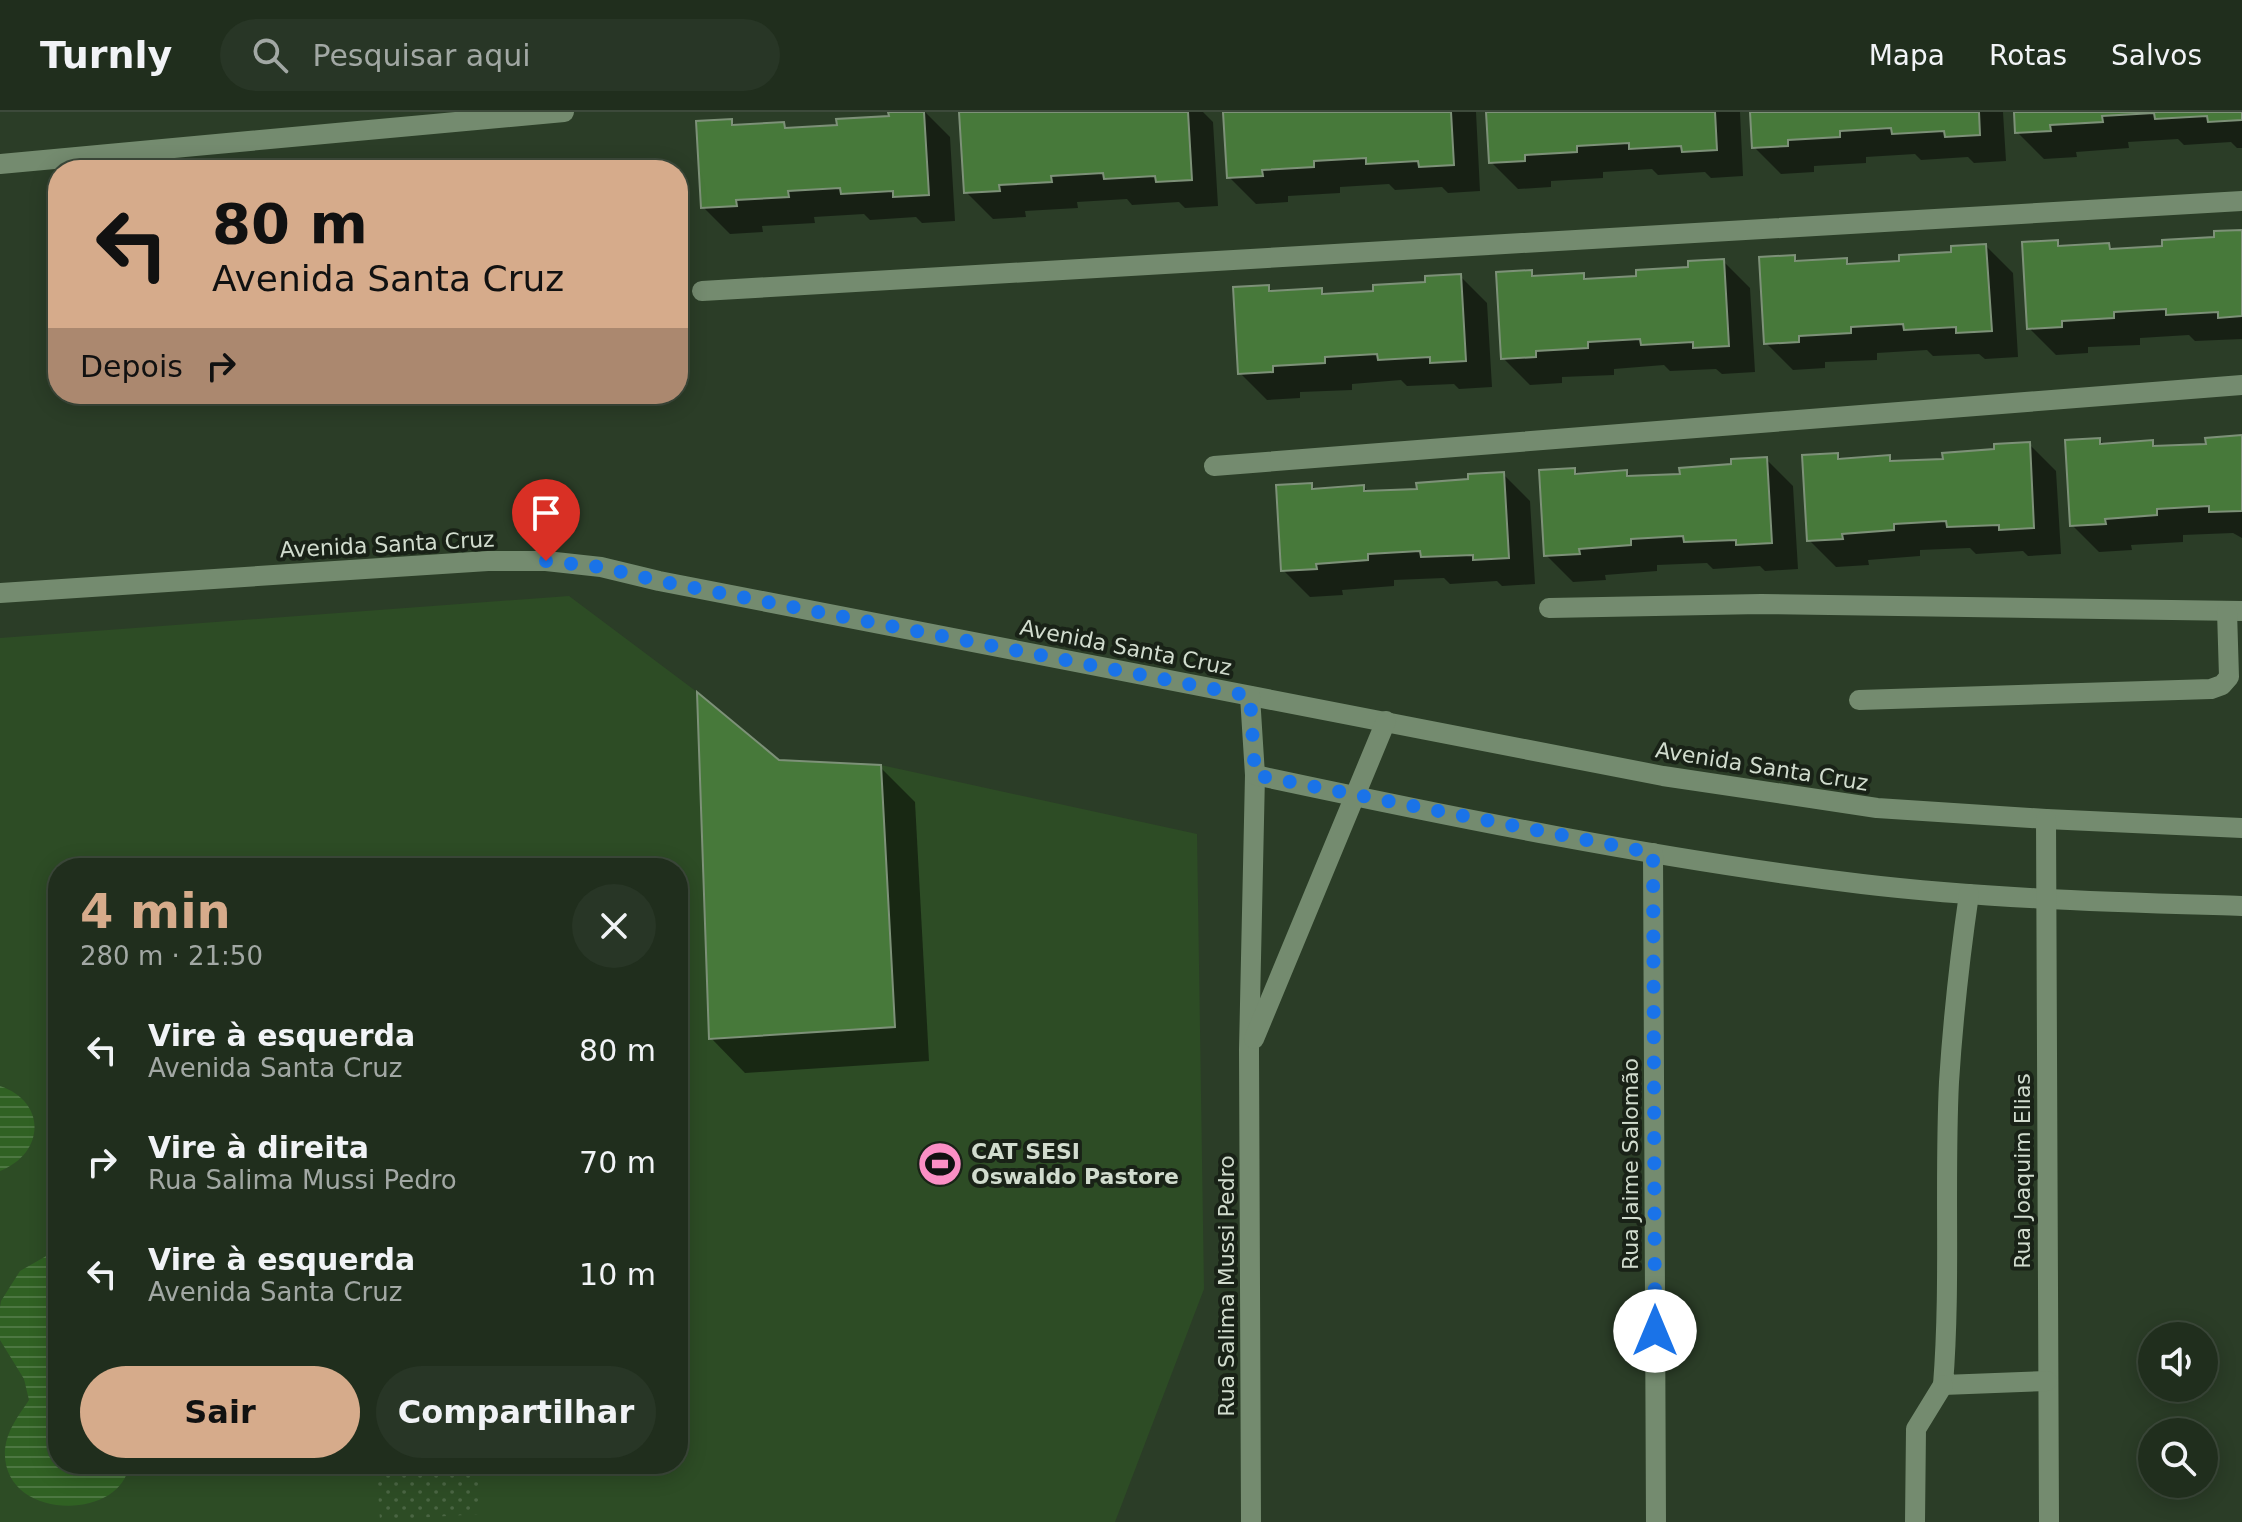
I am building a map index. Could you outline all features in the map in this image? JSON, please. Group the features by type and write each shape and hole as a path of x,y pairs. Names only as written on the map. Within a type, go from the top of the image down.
{"street":[{"path":"0,164 564,112"},
{"path":"702,291 2242,201"},
{"path":"1214,466 2242,385"},
{"name":"Avenida Santa Cruz","path":"0,593 488,561 546,561 601,567 659,581 1663,776 1846,803 2046,819 2242,828"},
{"path":"1549,608 1761,604 2234,611 2229,677 2222,685 2211,689 1859,700"},
{"name":"Rua Salima Mussi Pedro","path":"1250,696 1255,775 1249,1050 1251,1522"},
{"name":"Rua Salima Mussi Pedro","path":"1249,1050 1386,721"},
{"path":"1255,775 1653,853 1861,883 2045,900 2242,906"},
{"name":"Rua Joaquim Elias","path":"2046,819 2049,1522"},
{"name":"Rua Jaime Salomão","path":"1653,853 1656,1522"},
{"path":"1915,1522 1916,1429 1943,1385 1948,1325 1949,1083 1959,962 1969,894"},
{"path":"1943,1385 2047,1381"}],"shaded area":[{"name":"CAT SESI Oswaldo Pastore","path":"569,596 697,692 709,1039 895,1027 881,765 1197,834 1204,1289 1115,1522 0,1522 0,638"},
{"path":"0,1086 26,1104 33,1115 34,1128 26,1152 0,1171"},
{"path":"48,1255 48,1474 125,1474 122,1483 106,1496 86,1504 63,1506 40,1501 21,1490 9,1473 6,1442 29,1400 24,1379 0,1340 0,1307 20,1271"},
{"path":"377,1474 479,1474 481,1514 380,1520"}],"building":[{"path":"888,112 924,112 929,195 893,197 893,191 841,194 840,188 788,191 789,197 736,200 737,206 701,208 696,121 732,119 732,125 784,122 785,128 837,125 836,119 889,116"},
{"path":"959,112 1188,112 1192,180 1156,182 1155,176 1104,179 1103,173 1051,176 1052,182 999,185 1000,191 964,193"},
{"path":"1223,112 1451,112 1454,165 1419,167 1418,161 1366,164 1366,158 1314,161 1314,167 1262,170 1263,176 1227,178"},
{"path":"1486,112 1715,112 1717,150 1682,152 1681,146 1629,149 1629,143 1577,146 1577,152 1525,155 1525,161 1489,163"},
{"path":"1750,112 1979,112 1980,135 1945,137 1944,131 1892,134 1891,128 1840,131 1840,137 1788,140 1788,146 1752,148"},
{"path":"2014,112 2242,112 2242,120 2208,122 2207,116 2155,119 2154,113 2102,116 2103,122 2050,125 2051,131 2015,133"},
{"path":"2242,230 2242,316 2218,318 2218,312 2166,315 2166,309 2114,312 2114,318 2062,321 2062,327 2027,329 2022,242 2058,240 2058,246 2109,243 2110,249 2162,246 2162,240 2214,237 2214,231"},
{"path":"1986,244 1992,331 1956,333 1956,327 1904,330 1903,324 1851,327 1851,333 1799,336 1799,342 1764,344 1759,257 1795,255 1795,261 1847,258 1847,264 1899,261 1899,255 1951,252 1951,246"},
{"path":"1724,259 1729,346 1693,348 1693,342 1641,345 1640,339 1588,342 1588,348 1536,351 1536,357 1501,359 1496,272 1532,270 1532,276 1584,273 1584,279 1636,276 1636,270 1688,267 1688,261"},
{"path":"1461,274 1466,361 1430,363 1430,357 1378,360 1377,354 1325,357 1325,363 1273,366 1273,372 1238,374 1233,287 1269,285 1269,291 1322,288 1322,294 1373,291 1373,285 1425,282 1425,276"},
{"path":"2242,435 2242,511 2209,512 2209,506 2157,509 2157,515 2105,519 2106,524 2070,526 2065,440 2100,438 2100,444 2153,440 2153,446 2206,444 2205,438"},
{"path":"2030,442 2034,528 1999,530 1999,525 1947,527 1946,521 1894,524 1894,530 1842,534 1843,539 1807,541 1802,455 1838,453 1838,459 1890,455 1890,461 1943,459 1942,453 1994,449 1994,444"},
{"path":"1767,457 1772,543 1736,545 1736,540 1684,542 1683,536 1631,539 1631,545 1579,549 1580,554 1544,556 1539,470 1575,468 1575,474 1627,470 1627,476 1680,474 1679,468 1731,464 1731,459"},
{"path":"1504,472 1509,558 1473,560 1473,555 1421,557 1420,551 1368,554 1368,560 1316,564 1317,569 1281,571 1276,485 1312,483 1312,489 1364,485 1364,491 1417,489 1416,483 1468,479 1468,474"},
{"path":"697,692 779,760 881,765 895,1027 709,1039"}],"place":[{"name":"CAT SESI Oswaldo Pastore","path":"940,1164"}],"route":[{"path":"546,561 601,567 659,581 1250,696 1255,775 1653,853 1655,1331"}]}
